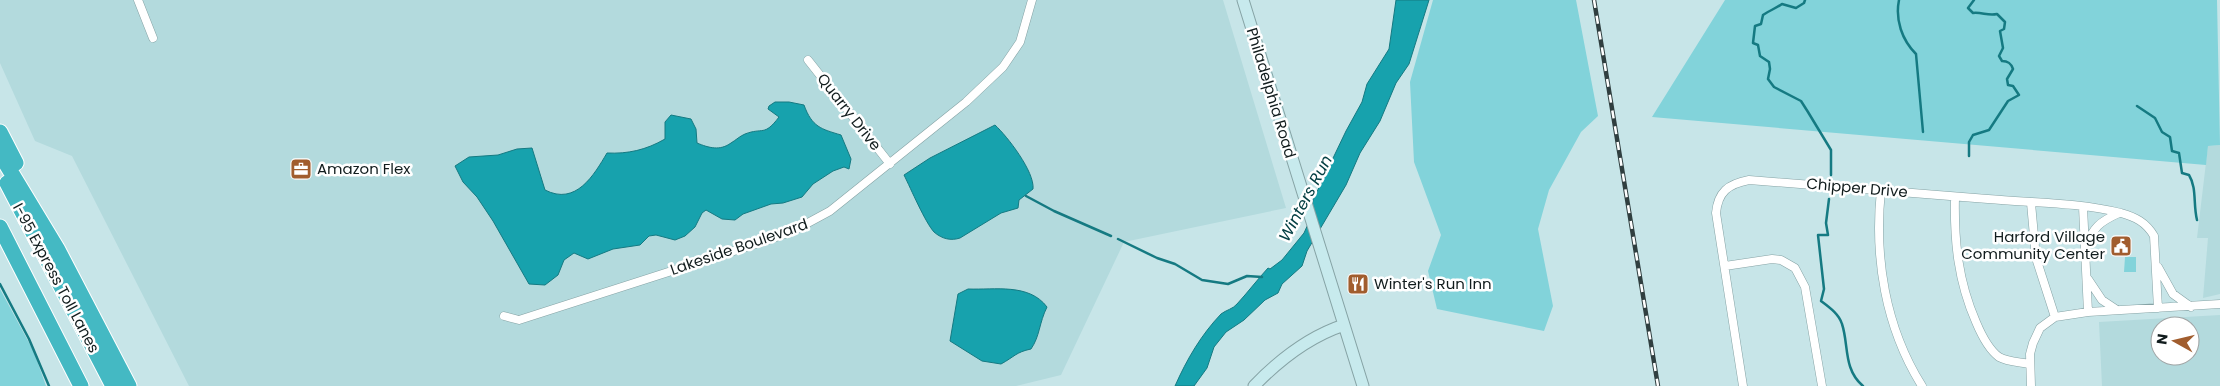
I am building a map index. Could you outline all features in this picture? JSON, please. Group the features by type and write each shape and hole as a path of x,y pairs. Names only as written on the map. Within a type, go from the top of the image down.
{"highway":[{"path":"0,132 58,250 130,386"},
{"path":"0,154 58,250"},
{"name":"I-95 Express Toll Lanes","path":"0,170 113,386"},
{"path":"0,227 81,386"},
{"path":"0,236 42,310"}],"main road":[{"name":"Philadelphia Road","path":"1243,0 1363,386"},
{"path":"1254,386 1295,349 1319,334 1344,325"}],"street":[{"path":"138,0 153,38"},
{"name":"Lakeside Boulevard","path":"504,316 519,320 793,231 830,211 966,102 1003,68 1020,42 1032,0"},
{"name":"Quarry Drive","path":"808,60 890,164"},
{"name":"Chipper Drive","path":"1743,386 1716,213 1720,194 1732,184 1748,180 2083,207 2119,213 2141,221 2149,228 2156,241 2158,308"},
{"path":"1881,190 1878,244 1882,278 1899,337 1922,386"},
{"path":"1955,196 1955,237 1958,264 1970,308 1988,345 1999,356 2029,364"},
{"path":"2031,203 2036,258 2055,317"},
{"path":"2083,207 2088,312"},
{"path":"2085,249 2092,232 2098,225 2103,220 2119,213"},
{"path":"1725,266 1772,259 1781,260 1795,268 1805,287 1822,386"},
{"name":"Chipper Drive","path":"2157,265 2168,287 2191,307"},
{"path":"2086,274 2102,300 2117,310"},
{"path":"2031,386 2029,364 2036,334 2045,323 2055,317 2088,312 2220,304"}],"shaded area":[{"path":"0,0 1223,0 1286,208 1124,242 1061,375 1016,386 189,386 72,156 35,141 0,63"},
{"path":"1396,0 1429,0 1409,64 1396,83 1380,121 1360,153 1346,185 1307,251 1302,266 1282,284 1278,293 1265,300 1244,320 1226,332 1214,347 1207,368 1194,386 1175,386 1184,366 1207,330 1221,314 1235,306 1268,268 1270,269 1282,260 1304,233 1309,222 1313,200 1362,102 1367,84 1389,49"},
{"path":"1433,0 1576,0 1598,116 1581,132 1549,190 1538,229 1553,306 1544,331 1437,309 1428,271 1441,235 1414,162 1410,82"},
{"path":"1725,0 2217,0 2220,145 2208,146 2206,165 1652,117"},
{"path":"775,102 804,105 814,123 828,131 841,135 851,159 849,169 844,167 833,171 813,184 802,197 783,203 771,204 743,214 735,220 722,219 706,210 702,213 695,227 685,236 675,240 656,235 649,236 640,245 613,249 588,259 574,253 564,260 558,275 545,285 529,284 493,221 477,197 463,182 455,166 469,157 498,155 517,149 532,148 545,190 556,194 566,194 583,186 590,179 607,153 637,150 665,139 665,122 671,115 691,119 696,129 697,143 719,148 727,146 745,134 770,127 779,117 768,109"},
{"path":"995,125 1025,164 1030,173 1033,189 1019,200 1018,208 1001,213 960,238 943,238 934,232 926,221 904,175 930,158"},
{"path":"2220,145 2220,294 2203,298 2208,238 2197,238 2208,146"},
{"path":"2125,257 2136,257 2136,272 2124,272"},
{"path":"0,289 34,352 46,386 0,386"},
{"path":"968,289 1011,289 1031,294 1040,299 1047,307 1031,349 1018,353 1001,364 982,361 950,341 958,294"},
{"path":"2220,315 2220,386 2102,386 2099,322 2150,319 2150,366 2200,366 2200,316"}],"waterway":[{"path":"1805,0 1804,3 1796,8 1782,4 1763,15 1761,24 1755,26 1753,43 1758,45 1760,56 1769,62 1768,79 1774,87 1801,101 1831,150 1831,175"},
{"path":"1899,0 1898,15 1903,36 1916,54 1923,132"},
{"path":"1969,156 1969,142 1973,135 1989,130 2008,101 2019,95 2013,86 2008,85 2007,79 2013,69 2012,67 2006,61 2002,61 1999,56 2003,48 2000,31 2004,29 2005,22 1997,14 1973,13 1968,8 1974,0"},
{"path":"2137,106 2155,118 2162,132 2170,137 2172,151 2179,153 2182,173 2189,175 2193,185 2197,220"},
{"path":"1026,196 1054,211 1111,236"},
{"path":"1829,199 1826,223 1828,235 1818,235 1824,289 1821,301 1841,320 1849,364 1852,372 1863,386"},
{"path":"1118,239 1157,258 1175,264 1202,280 1228,284 1247,276 1262,277"},
{"path":"0,284 29,339 49,386"}],"railway":[{"path":"1594,0 1658,386"}],"place":[{"name":"Amazon Flex","path":"301,169"},
{"name":"Harford Village Community Center","path":"2121,246"},
{"name":"Winter's Run Inn","path":"1358,284"}],"water label":[{"name":"Winters Run","path":"1305,198"}]}
